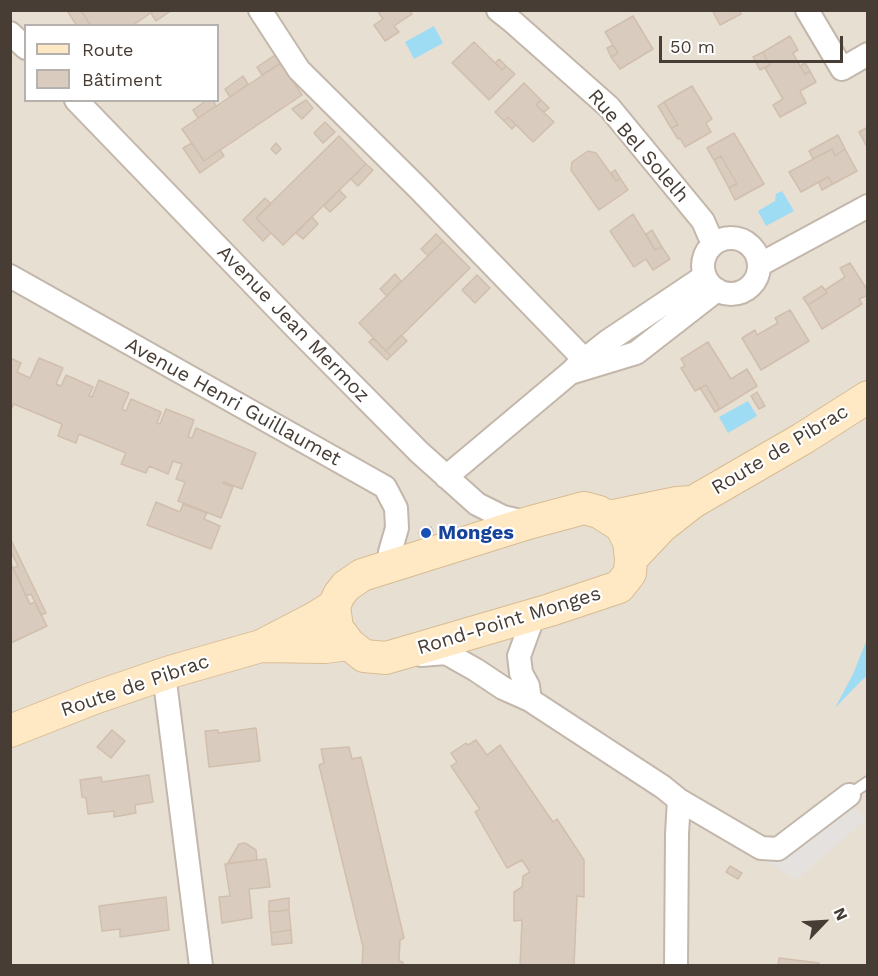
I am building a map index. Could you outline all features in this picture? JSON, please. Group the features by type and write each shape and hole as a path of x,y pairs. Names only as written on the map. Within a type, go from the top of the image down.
{"main road":[{"name":"Route de Pibrac","path":"631,559 661,527 693,502 802,439 867,397"},
{"name":"Route de Pibrac","path":"609,517 677,503 693,502"},
{"path":"386,658 364,656 349,644 337,628 334,606 339,595 346,586 362,574 584,508 599,512 621,526 629,542 631,559"},
{"name":"Rond-Point Monges","path":"386,658 579,602 619,587 630,573 631,559"},
{"name":"Route de Pibrac","path":"10,730 164,674 261,646 334,606"},
{"name":"Route de Pibrac","path":"261,646 349,644"}],"street":[{"path":"260,10 299,70 419,189 576,363"},
{"name":"Rue Bel Solelh","path":"498,10 609,107 703,221 713,244"},
{"path":"807,10 842,69 867,54"},
{"path":"10,33 24,46"},
{"name":"Avenue Jean Mermoz","path":"78,102 419,452 477,504 503,517 528,523"},
{"path":"759,265 867,206"},
{"path":"733,237 752,246 759,265 754,283 737,294 727,294 711,283 703,267 704,258 713,244 733,237"},
{"name":"Avenue Henri Guillaumet","path":"10,276 385,487 396,508 397,528 390,552 391,565"},
{"path":"576,363 636,353 711,283"},
{"path":"446,477 576,363 608,341 711,283"},
{"path":"530,700 528,686 521,673 519,656 534,615"},
{"path":"386,658 446,653 503,688 530,700 663,787 679,800 761,848 778,849 858,789"},
{"path":"164,674 201,966"},
{"path":"676,966 679,800"}],"shaded area":[{"path":"10,11 867,11 867,965 11,965"},
{"path":"834,794 867,819 796,880 756,855"}],"water":[{"path":"434,26 443,43 414,59 405,42"},
{"path":"782,191 794,211 766,226 758,211 775,201 776,194"},
{"path":"748,401 757,416 728,433 719,417"},
{"path":"867,639 867,676 835,708 853,674"}],"building":[{"path":"84,10 82,12 90,24 76,24 68,12"},
{"path":"84,10 155,10 135,24 90,24 82,12"},
{"path":"155,10 172,10 156,21 151,13"},
{"path":"377,10 410,10 412,14 394,26 399,32 385,41 374,25 383,19"},
{"path":"712,10 739,10 741,14 720,25"},
{"path":"633,16 653,49 620,69 611,57 618,53 605,32"},
{"path":"790,36 798,50 793,53 800,66 805,74 810,71 816,82 800,91 806,103 780,117 773,105 783,99 765,68 770,65 763,52"},
{"path":"474,42 502,70 506,66 515,74 489,100 452,63"},
{"path":"613,45 618,53 611,57 607,48"},
{"path":"763,52 770,65 760,70 753,57"},
{"path":"275,55 281,63 262,75 257,67"},
{"path":"499,59 506,66 502,70 495,63"},
{"path":"281,63 302,95 204,161 182,129"},
{"path":"805,63 810,71 805,74 800,66"},
{"path":"243,76 248,84 230,97 225,89"},
{"path":"524,83 541,100 536,105 554,122 533,142 508,117 504,121 495,112"},
{"path":"692,86 712,119 706,123 711,132 685,147 671,128 678,125 664,102"},
{"path":"306,100 313,108 302,119 292,109"},
{"path":"541,100 549,108 544,112 536,105"},
{"path":"204,102 214,102 216,106 198,118 193,110"},
{"path":"664,102 678,125 671,128 658,106"},
{"path":"508,117 516,125 512,129 504,121"},
{"path":"325,122 335,132 323,143 314,133"},
{"path":"868,127 868,149 859,132"},
{"path":"734,133 764,184 735,200 729,188 737,184 721,156 714,160 707,148"},
{"path":"838,135 845,149 835,156 832,149 813,159 809,151"},
{"path":"339,136 366,164 283,245 256,218"},
{"path":"192,143 204,161 220,150 224,156 200,173 183,148"},
{"path":"276,143 281,149 276,154 271,149"},
{"path":"832,149 835,156 845,149 857,171 833,184 828,177 801,192 789,172"},
{"path":"588,151 596,153 616,181 620,178 628,190 599,210 571,170 572,162"},
{"path":"721,156 737,184 729,188 714,160"},
{"path":"366,164 373,170 358,186 351,179"},
{"path":"615,170 620,178 616,181 611,173"},
{"path":"828,177 833,184 822,190 819,183"},
{"path":"339,190 346,197 330,212 324,206"},
{"path":"265,198 271,204 256,218 271,233 263,241 243,220"},
{"path":"633,214 655,250 662,247 670,259 653,270 646,259 634,267 610,231"},
{"path":"312,217 318,224 303,239 296,233"},
{"path":"652,230 662,247 655,250 646,234"},
{"path":"436,234 443,241 428,256 421,249"},
{"path":"443,241 470,268 386,351 359,323"},
{"path":"850,263 868,291 868,295 859,299 862,304 822,329 808,305 827,293 825,290 845,277 840,268"},
{"path":"395,274 401,281 387,296 380,289"},
{"path":"477,275 490,288 475,303 462,290"},
{"path":"822,286 827,293 808,305 803,298"},
{"path":"790,310 809,341 761,370 742,338 755,330 757,335 778,323 775,318"},
{"path":"401,335 407,341 391,356 386,351"},
{"path":"373,338 391,356 387,360 369,342"},
{"path":"708,342 731,379 747,369 757,386 720,409 706,385 695,391 681,368 685,366 681,359"},
{"path":"10,358 21,363 17,372 30,378 39,358 63,368 56,384 61,386 66,375 93,387 89,396 92,397 99,380 129,393 122,409 126,411 131,399 161,412 157,423 160,424 166,409 194,420 188,437 192,438 196,428 256,453 242,489 223,483 233,487 221,518 178,501 185,482 176,479 182,464 173,461 168,474 149,466 146,473 121,464 126,453 79,434 76,443 58,436 62,424 14,404 10,411"},
{"path":"706,385 720,409 715,412 700,388"},
{"path":"757,392 765,406 759,409 751,396"},
{"path":"156,502 180,512 183,504 207,513 204,519 220,526 211,549 147,525"},
{"path":"431,527 433,532 420,536 419,532"},
{"path":"10,538 46,613 41,615 31,594 26,596 13,568 18,566 10,550"},
{"path":"10,562 30,604 35,602 47,626 11,643"},
{"path":"256,728 260,761 209,767 205,731 218,730 218,733"},
{"path":"112,730 125,741 111,758 97,747"},
{"path":"476,740 487,755 500,745 553,822 557,819 584,860 584,897 577,896 574,966 520,966 522,920 514,921 514,892 522,887 523,876 530,872 522,860 507,868 475,812 480,809 451,766 457,762 451,753 466,743 468,745"},
{"path":"349,747 352,759 361,757 404,938 400,940 399,961 403,962 403,966 362,966 363,947 319,765 324,763 321,749"},
{"path":"149,775 153,802 135,805 136,813 114,817 114,811 88,814 86,798 82,797 80,780 101,777 102,782"},
{"path":"245,843 256,850 257,860 228,863 239,844"},
{"path":"266,859 270,887 249,889 252,918 222,923 219,897 230,896 225,864"},
{"path":"730,866 742,873 738,879 726,872"},
{"path":"166,897 169,930 120,937 120,929 102,931 99,906"},
{"path":"289,898 289,910 269,912 269,901"},
{"path":"289,910 291,930 271,933 269,912"},
{"path":"291,930 292,943 272,945 271,933"},
{"path":"779,958 819,963 819,966 778,966"}],"place":[{"name":"Monges","path":"426,533"}]}
